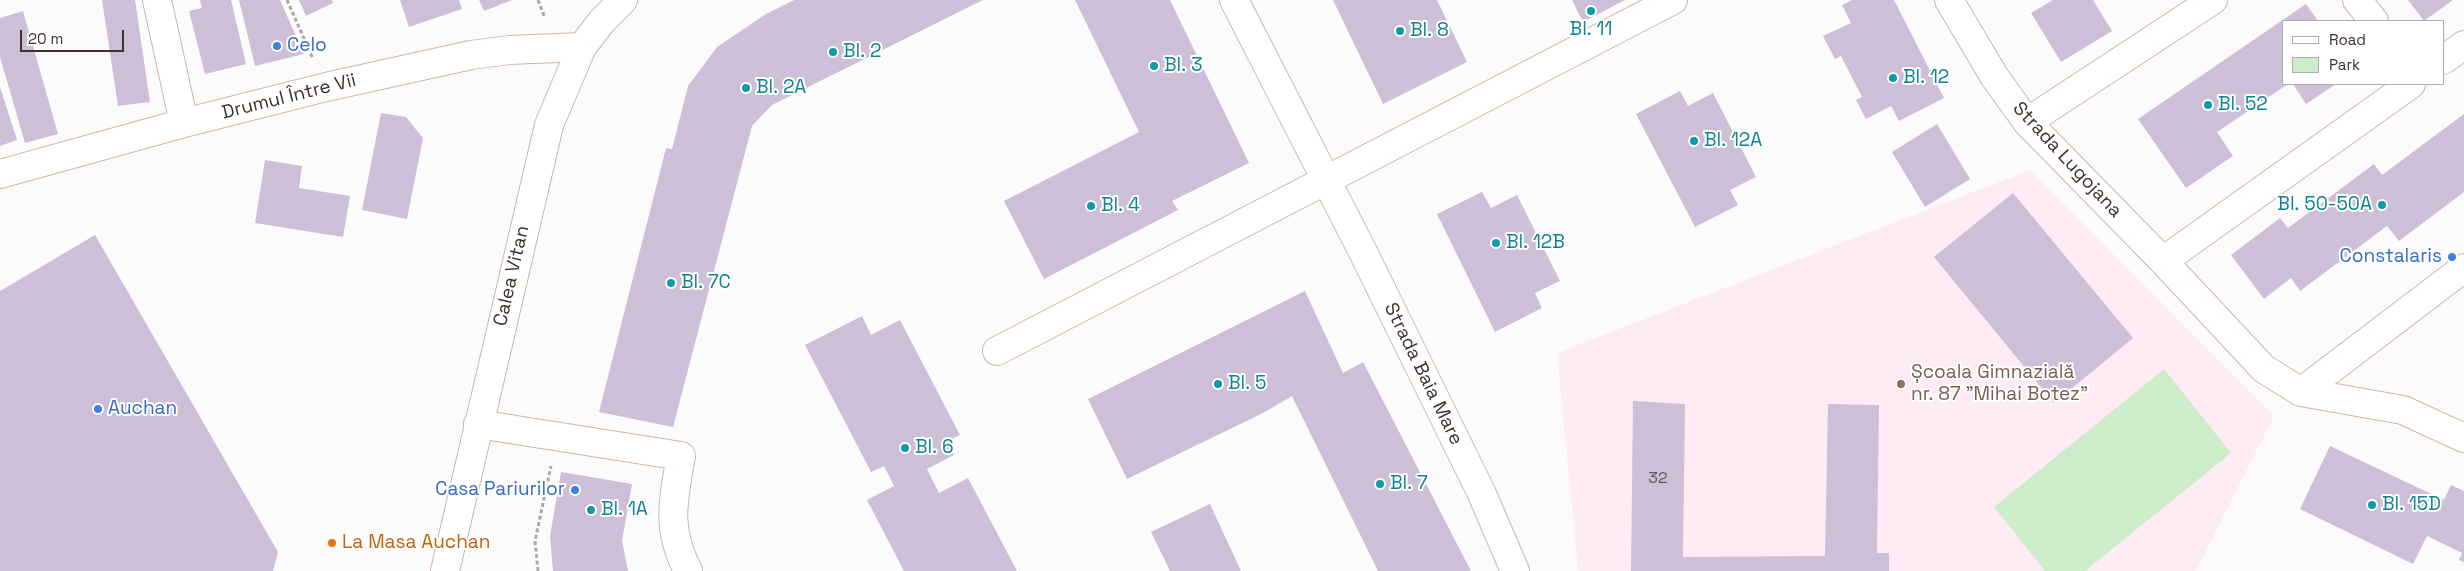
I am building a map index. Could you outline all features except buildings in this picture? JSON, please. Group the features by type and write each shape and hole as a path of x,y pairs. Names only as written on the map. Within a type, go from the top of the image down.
{"street":[{"path":"157,0 184,123"},
{"name":"Calea Vitan","path":"445,571 549,125 582,47 602,21 623,0"},
{"name":"Strada Baia Mare","path":"1234,0 1326,178 1482,494 1515,571"},
{"path":"997,350 1673,0"},
{"path":"2027,122 2213,0"},
{"path":"2357,0 2373,20"},
{"name":"Strada Lugojana","path":"1958,3 1994,76 2027,122 2163,261 2264,369 2301,392 2403,410 2464,438"},
{"path":"2444,59 2464,45"},
{"name":"Drumul Între Vii","path":"0,174 184,123 326,87 471,55 509,50 582,47"},
{"path":"2163,261 2410,85"},
{"path":"2301,392 2464,268"},
{"path":"478,424 681,456 672,520 681,557 688,571"}],"path":[{"path":"287,0 326,87"},
{"path":"538,571 535,541 557,437"}],"shaded area":[{"name":"Școala Gimnazială nr. 87 \"Mihai Botez\"","path":"2030,170 2274,416 2196,571 1578,571 1557,353"}],"green space":[{"path":"2164,369 2231,453 2085,571 2045,571 1994,507"}],"place":[{"name":"Bl. 11","path":"1591,11"},
{"name":"Bl. 8","path":"1400,31"},
{"name":"Celo","path":"277,46"},
{"name":"Bl. 2","path":"833,52"},
{"name":"Bl. 3","path":"1154,66"},
{"name":"Bl. 12","path":"1893,78"},
{"name":"Bl. 2A","path":"746,88"},
{"name":"Bl. 52","path":"2208,105"},
{"name":"Bl. 12A","path":"1694,141"},
{"name":"Bl. 50-50A","path":"2382,205"},
{"name":"Bl. 4","path":"1091,206"},
{"name":"Bl. 12B","path":"1496,243"},
{"name":"Constalaris","path":"2452,257"},
{"name":"Bl. 7C","path":"671,283"},
{"name":"Bl. 5","path":"1218,384"},
{"name":"Școala Gimnazială nr. 87 \"Mihai Botez\"","path":"1901,384"},
{"name":"Auchan","path":"98,409"},
{"name":"Bl. 6","path":"905,448"},
{"name":"Bl. 7","path":"1380,484"},
{"name":"Casa Pariurilor","path":"575,490"},
{"name":"Bl. 15D","path":"2372,505"},
{"name":"Bl. 1A","path":"591,510"},
{"name":"La Masa Auchan","path":"332,543"}]}
